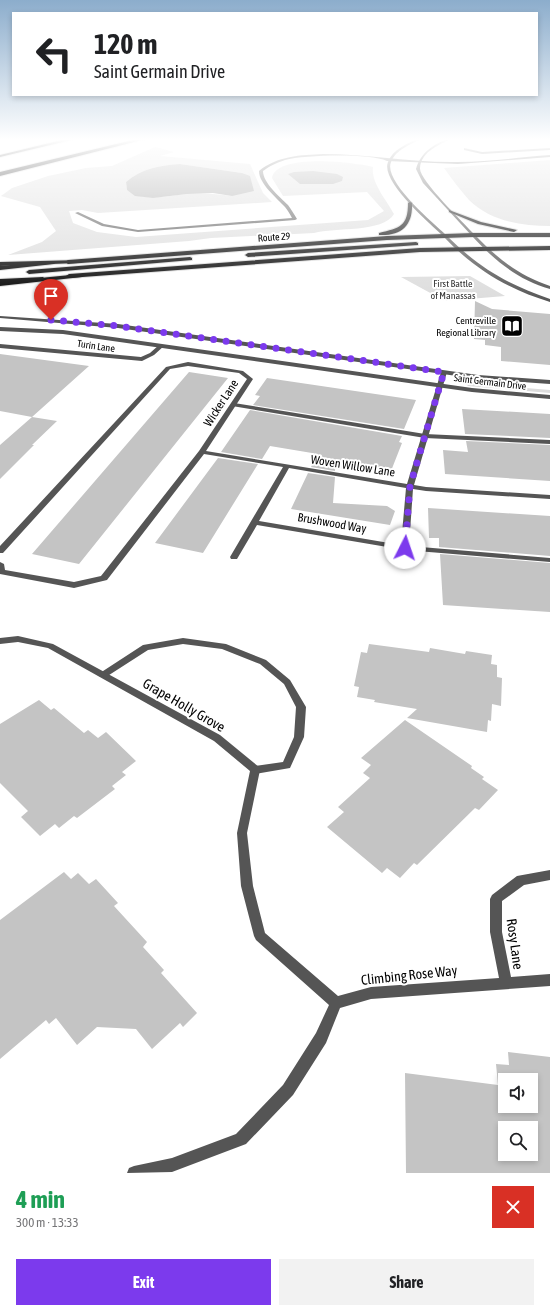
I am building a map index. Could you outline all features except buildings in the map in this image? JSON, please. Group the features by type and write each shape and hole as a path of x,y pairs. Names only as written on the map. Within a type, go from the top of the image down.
{"highway":[{"path":"0,264 78,261"},
{"path":"0,282 80,276"}],"main road":[{"path":"312,243 373,236 398,229 409,221 411,216 410,203"},
{"path":"452,211 465,218 490,226 550,234"},
{"name":"Route 29","path":"0,268 312,243 444,235 550,234"},
{"path":"0,275 228,256 449,241 473,235"},
{"name":"Route 29","path":"80,276 456,248 550,248"}],"street":[{"path":"77,213 94,222 138,232 294,220 287,207 273,193"},
{"path":"403,193 410,203 476,266 496,280 550,301"},
{"path":"434,193 484,248 510,270 528,281 550,288"},
{"name":"Saint Germain Drive","path":"0,317 118,326 478,377 550,382"},
{"name":"Saint Germain Drive","path":"0,329 63,332 440,385 518,395 550,397"},
{"name":"Turin Lane","path":"0,346 142,360 161,346"},
{"name":"Wicker Lane","path":"0,551 168,368 188,364 241,372 250,379 202,452 104,578 74,585 2,572 0,564"},
{"path":"405,548 410,486 444,372"},
{"path":"234,405 425,436 550,442"},
{"name":"Woven Willow Lane","path":"202,452 426,489 550,497"},
{"path":"234,557 287,466"},
{"name":"Brushwood Way","path":"254,522 405,548 550,560"},
{"name":"Grape Holly Grove","path":"0,641 18,639 50,646 217,738 255,770"},
{"path":"103,675 146,647 183,641 223,646 263,662 287,682 301,707 299,737 286,765 255,770 242,833 246,886 260,936 336,1003 320,1038 288,1090 241,1139 172,1165 134,1173"},
{"name":"Rosy Lane","path":"506,982 496,932 496,899 522,880 550,875"},
{"name":"Climbing Rose Way","path":"336,1003 372,992 550,980"}],"green space":[{"path":"5,193 132,193 142,196 157,197 199,194 232,196 233,193 263,193 272,202 98,213 82,210 69,211 73,223 97,232 136,237 368,220 384,211 368,193 381,193 394,214 388,220 369,227 314,233 211,238 8,255 42,242 56,231 40,207 1,196"},
{"path":"281,193 351,193 283,196"},
{"path":"463,193 550,193 550,226 528,225 507,221 487,213 469,200"},
{"name":"First Battle of Manassas","path":"470,276 505,296 445,301 401,277"},
{"path":"465,383 550,390 550,393 468,386"}],"shaded area":[{"path":"131,193 246,193 232,196 213,193 153,198 135,196"}],"place":[{"name":"Centreville Regional Library","path":"512,326"}],"route":[{"path":"51,320 118,326 444,372 410,486 405,548"}]}
